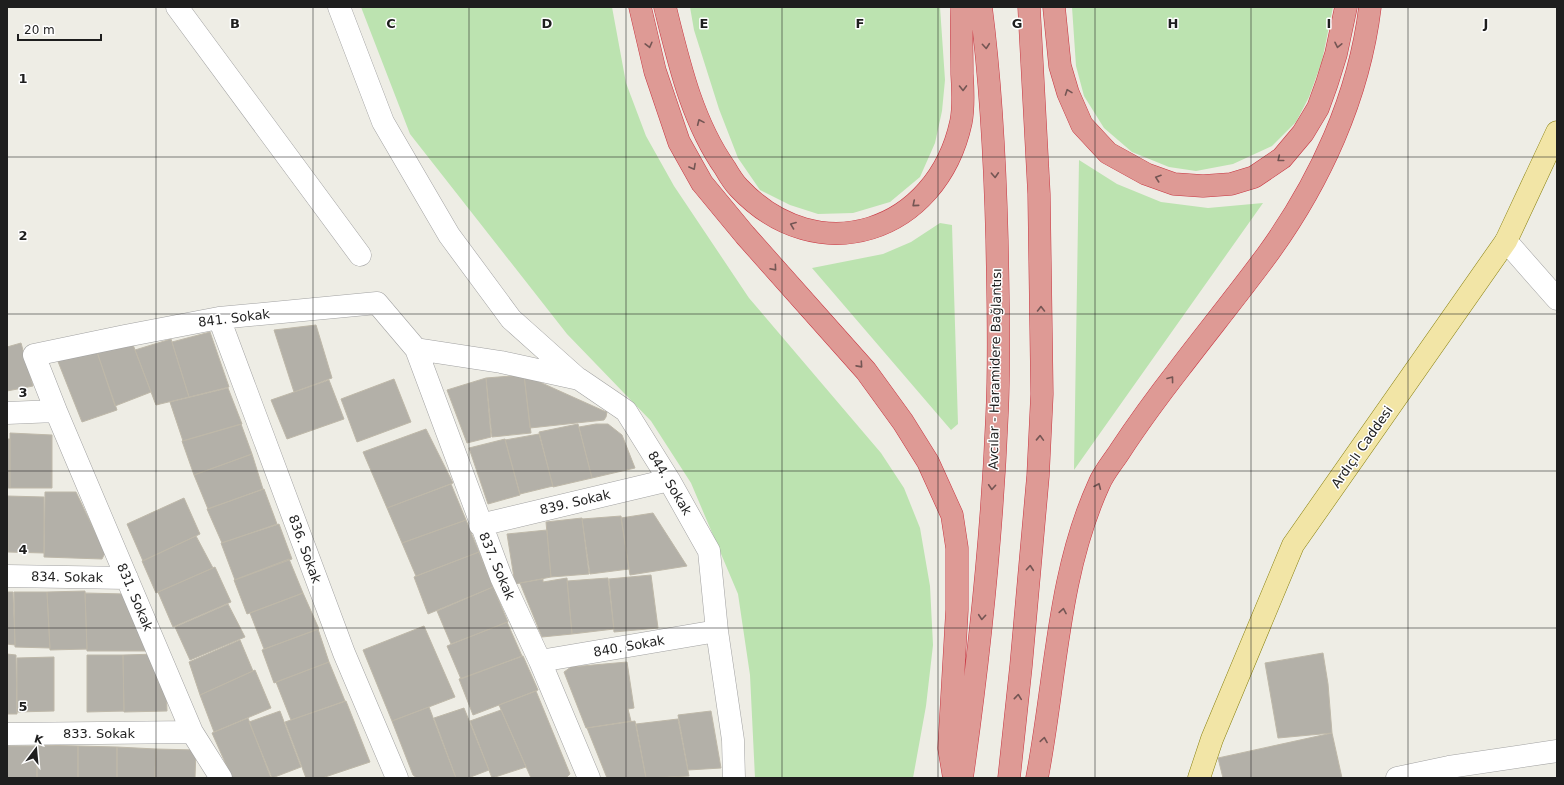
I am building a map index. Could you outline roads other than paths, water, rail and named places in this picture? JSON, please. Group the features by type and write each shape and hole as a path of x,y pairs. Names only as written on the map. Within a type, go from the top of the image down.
{"highway":[{"path":"640,7 655,71 679,142 702,183 796,294 866,372 903,422 928,462 952,515 957,556 957,610 949,748 954,778"},
{"path":"665,7 680,68 695,111 712,150 738,188 765,212 794,227 826,234 863,230 894,220 917,203 938,179 952,153 961,122 963,92 962,7"},
{"name":"Avcılar - Haramidere Bağlantısı","path":"962,778 978,653 990,530 997,414 998,293 996,211 990,87 982,7"},
{"path":"1009,778 1021,666 1038,476 1042,394 1039,194 1029,7"},
{"path":"1054,7 1060,66 1068,93 1082,125 1108,153 1146,174 1174,184 1203,186 1231,184 1254,177 1282,158 1303,133 1318,108 1327,84 1336,54 1346,7"},
{"path":"1037,778 1069,580 1077,542 1100,482 1142,418 1268,253 1304,198 1332,144 1349,103 1367,36 1370,7"}],"main road":[{"name":"Ardıçlı Caddesi","path":"1199,778 1212,739 1293,545 1506,241 1557,132"}],"street":[{"path":"177,7 360,255"},
{"path":"339,7 383,122 449,235 511,319 579,379"},
{"path":"1506,241 1557,299"},
{"name":"841. Sokak","path":"34,355 219,318 377,303 416,349"},
{"name":"836. Sokak","path":"219,318 344,652 398,778"},
{"name":"844. Sokak","path":"416,349 501,362 579,379 626,410 669,480 709,550 717,631 733,740 734,778"},
{"name":"837. Sokak","path":"416,349 480,525 501,577 540,661 589,778"},
{"name":"831. Sokak","path":"34,355 56,411 192,732 221,778"},
{"path":"7,413 56,411"},
{"name":"839. Sokak","path":"480,525 669,480"},
{"name":"834. Sokak","path":"7,576 127,578"},
{"name":"840. Sokak","path":"540,661 717,631"},
{"name":"833. Sokak","path":"7,734 192,732"},
{"path":"1397,778 1467,764 1557,751"},
{"path":"1467,764 1483,778"}]}
